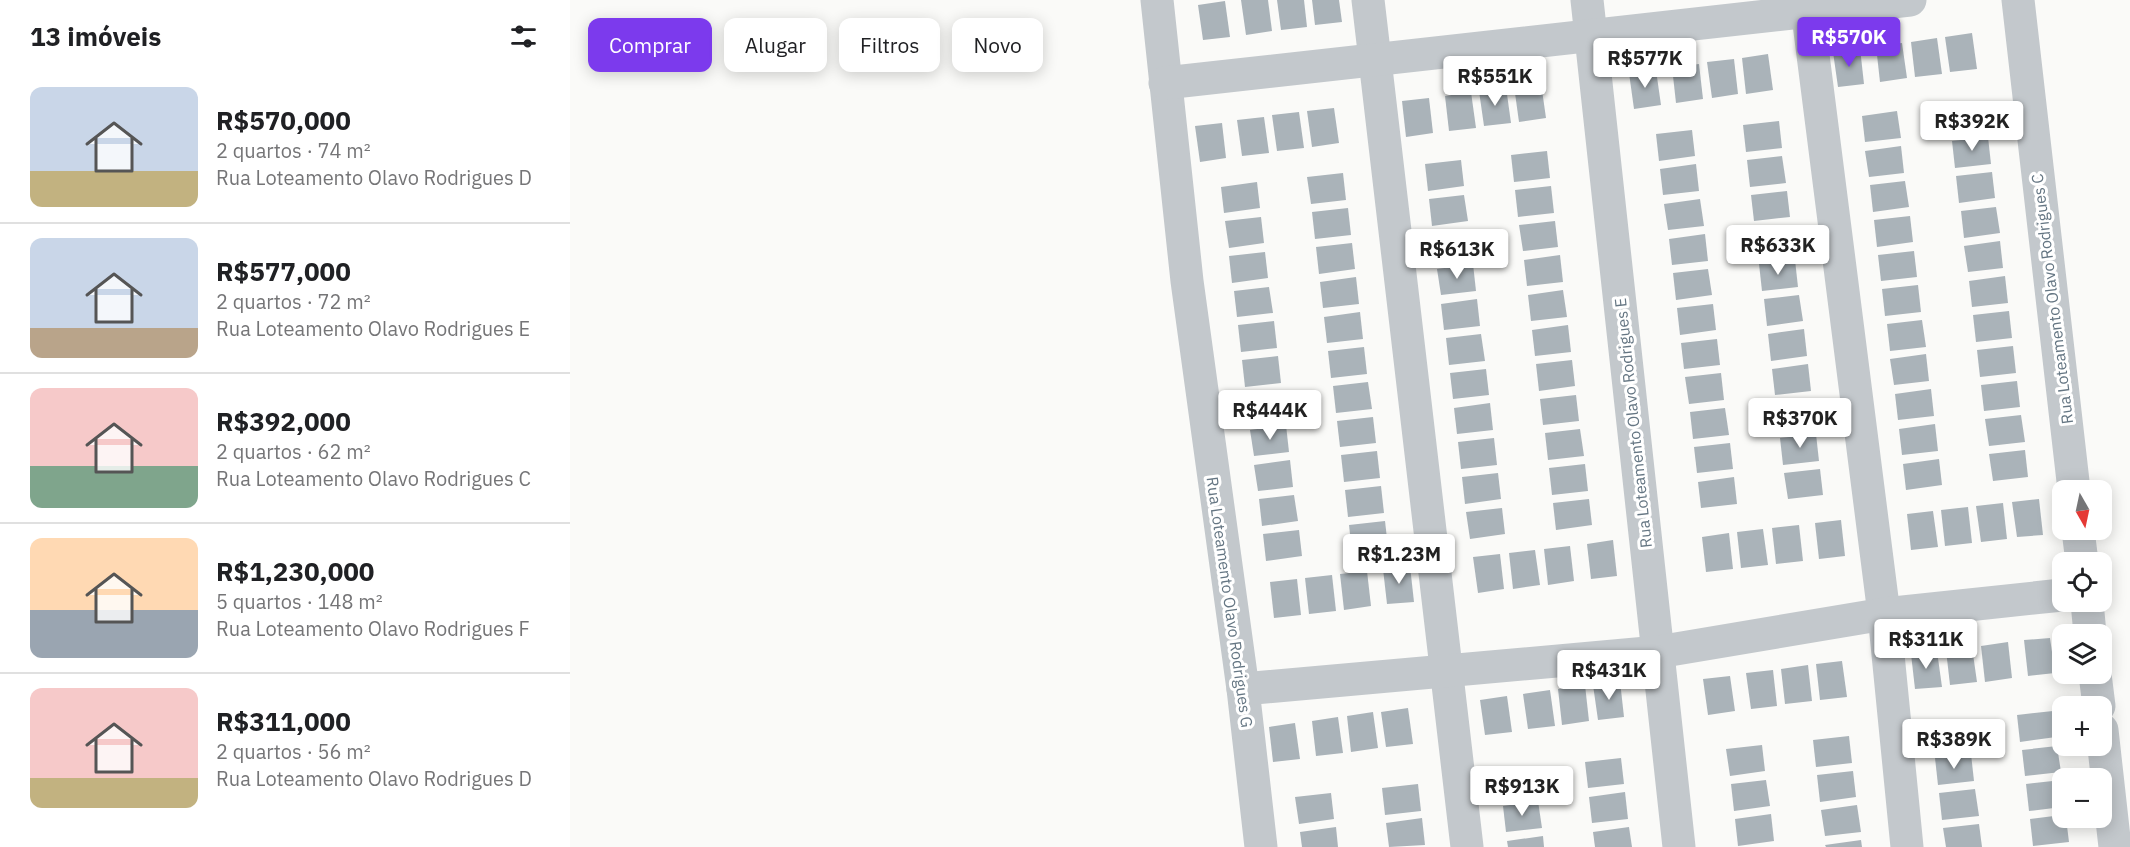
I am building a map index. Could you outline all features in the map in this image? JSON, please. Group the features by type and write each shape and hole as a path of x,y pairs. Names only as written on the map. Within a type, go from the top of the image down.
{"street":[{"name":"Rua Loteamento Olavo Rodrigues G","path":"1156,0 1187,281 1243,689 1261,847"},
{"path":"1368,0 1467,847"},
{"name":"Rua Loteamento Olavo Rodrigues E","path":"1587,0 1679,847"},
{"path":"1165,83 1376,61 1807,5 1910,0"},
{"name":"Rua Loteamento Olavo Rodrigues C","path":"2018,0 2073,480"},
{"path":"1807,5 1884,614 1907,847"},
{"path":"1243,689 1658,652 1884,614 2052,596"},
{"path":"2105,756 2115,847"}],"building":[{"path":"1241,0 1268,0 1272,31 1246,35"},
{"path":"1277,0 1304,0 1307,27 1281,30"},
{"path":"1312,0 1339,0 1342,22 1315,25"},
{"path":"1225,1 1230,37 1203,40 1198,5"},
{"path":"1972,33 1977,69 1950,72 1945,37"},
{"path":"1937,38 1942,74 1915,77 1911,42"},
{"path":"1902,43 1907,78 1880,82 1876,46"},
{"path":"1860,48 1864,84 1838,87 1833,52"},
{"path":"1768,54 1773,90 1746,94 1742,58"},
{"path":"1734,59 1738,94 1712,98 1707,62"},
{"path":"1699,64 1703,99 1676,103 1672,67"},
{"path":"1656,70 1661,105 1634,109 1629,73"},
{"path":"1541,83 1546,118 1519,122 1514,86"},
{"path":"1506,87 1511,123 1484,126 1479,91"},
{"path":"1471,92 1476,128 1449,131 1445,96"},
{"path":"1429,98 1433,133 1406,137 1402,101"},
{"path":"1984,102 1987,129 1951,133 1948,107"},
{"path":"1334,108 1339,143 1312,147 1307,111"},
{"path":"1897,111 1901,138 1865,142 1862,116"},
{"path":"1299,112 1304,148 1277,151 1272,115"},
{"path":"1264,117 1269,153 1242,156 1237,120"},
{"path":"1779,121 1782,148 1746,152 1743,125"},
{"path":"1222,123 1226,158 1200,162 1195,126"},
{"path":"1692,130 1695,156 1659,161 1656,134"},
{"path":"1988,137 1991,164 1955,168 1952,141"},
{"path":"1901,146 1904,173 1869,177 1865,151"},
{"path":"1547,151 1550,178 1514,182 1511,155"},
{"path":"1782,156 1786,183 1750,187 1747,160"},
{"path":"1461,160 1464,186 1428,191 1425,164"},
{"path":"1696,164 1699,191 1663,195 1660,169"},
{"path":"1992,172 1995,198 1959,203 1956,176"},
{"path":"1343,173 1346,200 1311,204 1307,177"},
{"path":"1905,181 1909,207 1873,212 1870,185"},
{"path":"1257,182 1260,208 1224,213 1221,187"},
{"path":"1551,186 1554,213 1518,217 1515,190"},
{"path":"1787,191 1790,217 1754,221 1751,195"},
{"path":"1464,195 1468,221 1432,226 1429,199"},
{"path":"1700,199 1704,226 1668,230 1664,204"},
{"path":"1996,207 2000,233 1964,238 1961,211"},
{"path":"1348,208 1351,235 1315,239 1312,212"},
{"path":"1910,216 1913,242 1877,247 1874,220"},
{"path":"1261,217 1264,243 1229,248 1225,221"},
{"path":"1555,221 1558,247 1523,251 1519,225"},
{"path":"1791,225 1794,252 1758,256 1755,229"},
{"path":"1469,230 1472,256 1436,261 1433,234"},
{"path":"1705,234 1708,261 1672,265 1669,239"},
{"path":"2000,241 2003,268 1968,272 1964,246"},
{"path":"1352,243 1355,269 1319,274 1316,247"},
{"path":"1914,251 1917,277 1881,281 1878,255"},
{"path":"1265,252 1268,278 1232,283 1229,256"},
{"path":"1560,255 1563,282 1527,286 1524,260"},
{"path":"1795,260 1798,287 1762,291 1759,264"},
{"path":"1473,264 1476,291 1441,295 1437,269"},
{"path":"1708,269 1712,295 1676,300 1673,273"},
{"path":"2005,276 2008,303 1972,307 1969,281"},
{"path":"1356,277 1359,304 1323,308 1320,282"},
{"path":"1918,285 1921,312 1885,316 1882,289"},
{"path":"1269,287 1273,313 1237,317 1234,291"},
{"path":"1563,290 1567,317 1531,321 1528,295"},
{"path":"1799,295 1803,321 1767,326 1764,299"},
{"path":"1477,299 1480,326 1444,330 1441,304"},
{"path":"1713,304 1716,330 1680,335 1677,308"},
{"path":"2009,311 2012,338 1976,342 1973,315"},
{"path":"1360,312 1363,339 1327,343 1324,317"},
{"path":"1922,320 1926,347 1890,351 1887,324"},
{"path":"1274,321 1277,348 1241,352 1238,325"},
{"path":"1568,325 1571,352 1535,356 1532,330"},
{"path":"1804,329 1807,356 1771,361 1768,334"},
{"path":"1481,334 1485,361 1449,365 1446,338"},
{"path":"1717,339 1720,365 1684,369 1681,343"},
{"path":"2013,346 2016,373 1980,377 1977,350"},
{"path":"1364,347 1367,374 1331,378 1328,351"},
{"path":"1926,354 1929,381 1894,385 1890,359"},
{"path":"1278,356 1281,383 1245,387 1242,360"},
{"path":"1572,360 1575,386 1539,391 1536,364"},
{"path":"1808,364 1811,391 1775,395 1772,369"},
{"path":"1486,369 1489,395 1453,399 1450,373"},
{"path":"1721,373 1724,400 1689,404 1685,377"},
{"path":"2017,381 2020,407 1984,411 1981,385"},
{"path":"1368,382 1372,409 1336,413 1333,386"},
{"path":"1931,389 1934,416 1898,420 1895,394"},
{"path":"1282,391 1285,417 1249,421 1246,395"},
{"path":"1576,395 1579,421 1543,425 1540,399"},
{"path":"1812,399 1815,426 1779,430 1776,403"},
{"path":"1490,403 1493,430 1457,434 1454,408"},
{"path":"1725,408 1729,435 1693,439 1690,412"},
{"path":"2021,415 2025,442 1989,446 1985,419"},
{"path":"1373,417 1376,443 1340,447 1337,421"},
{"path":"1935,424 1938,451 1902,455 1899,429"},
{"path":"1286,425 1289,452 1254,456 1250,430"},
{"path":"1580,429 1584,456 1548,460 1545,433"},
{"path":"1816,434 1819,461 1783,465 1780,438"},
{"path":"1494,438 1497,465 1461,469 1458,442"},
{"path":"1730,443 1733,469 1697,473 1694,447"},
{"path":"2025,450 2028,477 1993,481 1989,454"},
{"path":"1377,451 1380,478 1344,482 1341,455"},
{"path":"1939,459 1942,485 1906,490 1903,464"},
{"path":"1290,460 1293,487 1258,491 1254,465"},
{"path":"1585,464 1588,491 1552,495 1549,468"},
{"path":"1820,469 1823,495 1788,499 1784,473"},
{"path":"1498,473 1501,499 1465,504 1462,477"},
{"path":"1734,477 1737,504 1701,508 1698,482"},
{"path":"1381,486 1384,513 1348,517 1345,490"},
{"path":"1294,495 1298,521 1262,526 1259,499"},
{"path":"1589,499 1592,525 1556,530 1553,503"},
{"path":"2039,499 2043,535 2017,537 2012,502"},
{"path":"2003,503 2007,539 1981,542 1976,506"},
{"path":"1968,507 1972,543 1945,546 1941,510"},
{"path":"1502,508 1505,534 1470,539 1466,512"},
{"path":"1933,511 1938,547 1911,550 1907,514"},
{"path":"1841,520 1845,556 1819,559 1815,523"},
{"path":"1385,521 1388,547 1352,552 1349,525"},
{"path":"1799,525 1803,561 1776,564 1772,528"},
{"path":"1763,529 1768,565 1741,568 1737,532"},
{"path":"1299,530 1302,556 1266,561 1263,534"},
{"path":"1729,533 1733,569 1706,572 1702,537"},
{"path":"1613,540 1617,576 1591,579 1587,544"},
{"path":"1570,546 1574,581 1548,585 1544,549"},
{"path":"1535,550 1540,585 1513,589 1509,553"},
{"path":"1500,554 1504,589 1478,593 1473,557"},
{"path":"1410,566 1414,602 1387,604 1383,569"},
{"path":"1367,571 1371,606 1344,610 1340,574"},
{"path":"1332,575 1336,611 1309,614 1305,578"},
{"path":"1297,579 1301,615 1274,618 1270,582"},
{"path":"2050,638 2052,673 2028,676 2024,640"},
{"path":"2008,642 2012,678 1985,682 1981,646"},
{"path":"1972,647 1977,682 1950,685 1946,650"},
{"path":"1937,651 1942,687 1915,689 1911,654"},
{"path":"1842,661 1847,697 1820,700 1816,664"},
{"path":"1808,665 1812,701 1785,704 1781,669"},
{"path":"1773,670 1777,706 1751,709 1746,673"},
{"path":"1730,676 1735,711 1708,715 1703,679"},
{"path":"1620,681 1624,717 1598,720 1593,685"},
{"path":"1585,685 1589,721 1562,725 1558,689"},
{"path":"1550,690 1555,726 1528,729 1523,694"},
{"path":"1507,696 1512,732 1485,735 1480,700"},
{"path":"1408,708 1413,744 1386,747 1381,712"},
{"path":"2052,711 2052,738 2020,742 2017,715"},
{"path":"1373,712 1378,748 1351,752 1347,716"},
{"path":"1338,717 1343,753 1316,756 1312,721"},
{"path":"1967,720 1970,746 1934,750 1931,724"},
{"path":"1295,723 1300,759 1273,762 1269,727"},
{"path":"1849,736 1852,763 1816,767 1813,740"},
{"path":"1762,745 1765,771 1730,776 1726,749"},
{"path":"2052,747 2052,756 2059,756 2060,768 2052,768 2052,773 2025,776 2022,750"},
{"path":"1971,754 1974,781 1938,785 1935,758"},
{"path":"1621,758 1624,784 1588,788 1585,762"},
{"path":"1534,766 1537,793 1502,797 1498,771"},
{"path":"1853,771 1856,797 1820,802 1817,775"},
{"path":"1766,780 1770,806 1734,811 1731,784"},
{"path":"2052,781 2052,808 2029,811 2026,784"},
{"path":"1418,784 1421,811 1385,815 1382,788"},
{"path":"1975,789 1979,816 1942,820 1939,793"},
{"path":"1625,792 1628,819 1592,823 1589,797"},
{"path":"1331,793 1334,819 1299,824 1295,797"},
{"path":"1538,801 1542,828 1506,832 1503,806"},
{"path":"1857,805 1861,832 1825,836 1821,810"},
{"path":"1771,814 1774,841 1738,846 1735,819"},
{"path":"2052,816 2052,828 2067,828 2069,842 2033,846 2030,819"},
{"path":"1422,818 1425,845 1389,847 1386,823"},
{"path":"1979,824 1982,847 1946,847 1943,828"},
{"path":"1336,827 1338,847 1302,847 1300,832"},
{"path":"1629,827 1632,847 1595,847 1593,832"},
{"path":"1543,836 1544,847 1508,847 1507,841"},
{"path":"1861,840 1862,847 1826,847 1825,845"}]}
